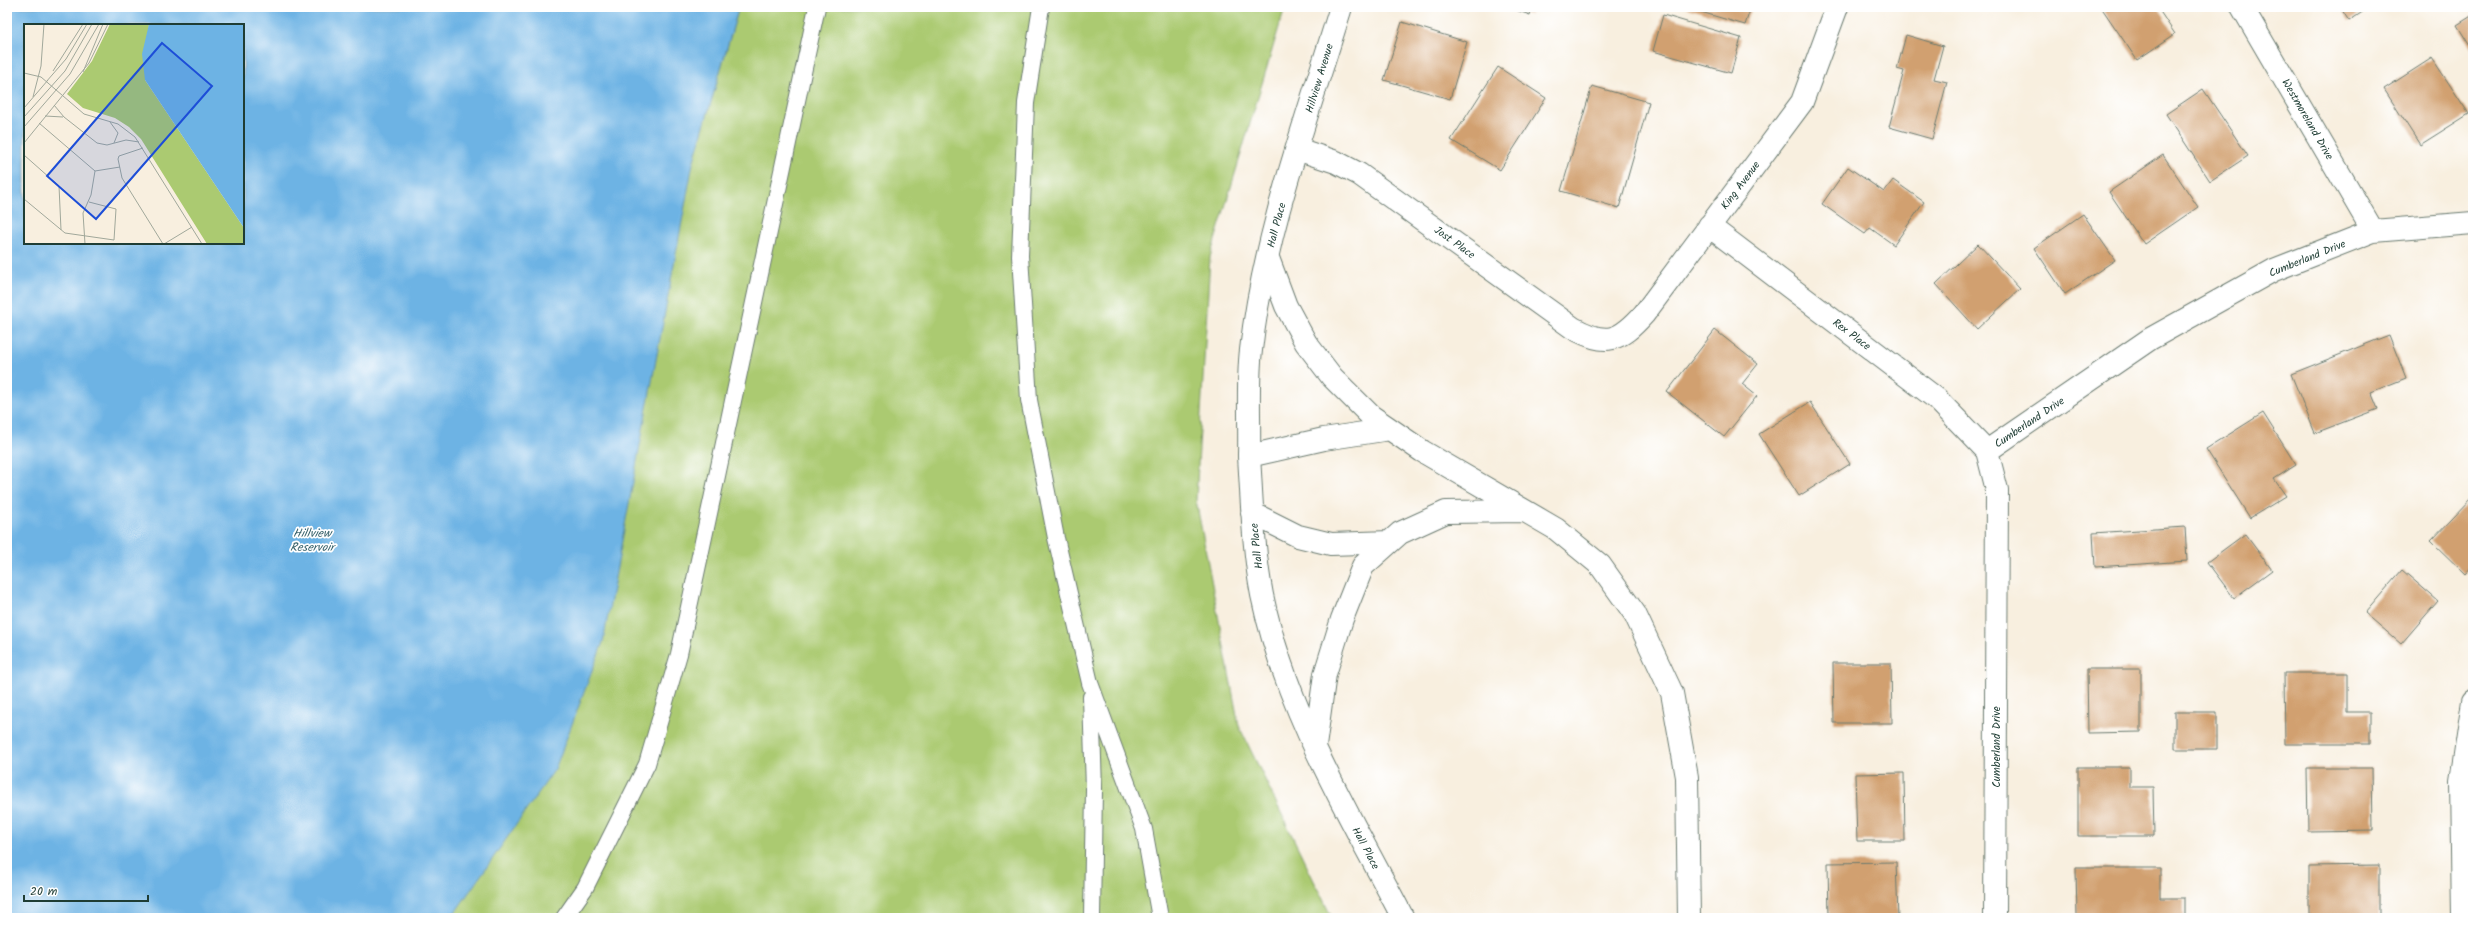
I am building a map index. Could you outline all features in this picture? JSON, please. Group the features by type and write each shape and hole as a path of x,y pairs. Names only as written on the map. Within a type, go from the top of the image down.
{"street":[{"name":"Hillview Avenue","path":"1297,149 1341,7"},
{"name":"King Avenue","path":"1610,339 1628,331 1644,314 1708,226 1802,102 1837,7"},
{"name":"Westmoreland Drive","path":"2242,7 2373,231"},
{"name":"Hall Place","path":"1297,149 1268,258 1251,351 1249,456 1252,513 1262,594 1274,642 1292,697 1315,746 1403,918"},
{"name":"Jost Place","path":"1297,149 1336,162 1359,174 1573,328 1592,338 1610,339"},
{"name":"Cumberland Drive","path":"1995,918 1997,490 1987,451 2150,339 2274,270 2373,231 2473,223"},
{"name":"Rex Place","path":"1708,226 1937,399 1987,451"},
{"path":"1268,258 1286,306 1306,343 1332,377 1371,416 1422,451 1556,529 1600,565 1635,614 1672,693 1687,777 1689,918"},
{"path":"1249,456 1324,439 1390,429"},
{"path":"1315,746 1325,674 1342,619 1364,566 1400,534 1446,512 1524,511"},
{"path":"1252,513 1298,536 1331,544 1390,542"},
{"path":"2464,918 2461,781 2473,701"}],"lane":[{"path":"564,918 585,888 647,764 679,654 817,7"},
{"path":"1041,7 1026,103 1020,256 1029,400 1056,538 1090,683 1144,829 1160,918"},
{"path":"1090,683 1094,789 1092,918"}],"green space":[{"path":"739,7 1285,7 1210,257 1196,500 1239,726 1332,918 448,918 456,911 693,163"}],"water":[{"name":"Hillview Reservoir","path":"7,7 739,7 693,163 603,642 555,769 456,911 448,918 7,918"}],"building":[{"path":"1507,7 1532,7 1530,15"},
{"path":"1684,7 1751,7 1745,25"},
{"path":"2101,7 2157,7 2175,34 2137,60"},
{"path":"2340,7 2370,7 2349,21"},
{"path":"1663,15 1741,38 1731,73 1653,51"},
{"path":"2473,15 2473,51 2457,25"},
{"path":"1402,22 1467,42 1450,99 1384,80"},
{"path":"1906,35 1943,46 1934,79 1947,82 1932,139 1889,127 1904,71 1897,69"},
{"path":"2432,58 2469,114 2420,145 2384,89"},
{"path":"1498,67 1546,98 1500,170 1451,140"},
{"path":"1592,86 1649,102 1619,208 1561,191"},
{"path":"2203,89 2248,156 2210,181 2166,114"},
{"path":"2163,155 2198,207 2144,244 2109,192"},
{"path":"1848,167 1884,192 1893,180 1924,202 1894,245 1870,228 1865,234 1822,204"},
{"path":"2083,214 2115,260 2065,294 2034,248"},
{"path":"1978,244 2020,289 1977,329 1936,284"},
{"path":"1715,330 1758,364 1742,384 1757,396 1724,437 1667,392"},
{"path":"2389,335 2406,378 2371,392 2378,409 2315,433 2291,374"},
{"path":"1810,402 1850,464 1799,496 1759,434"},
{"path":"2263,413 2296,465 2274,479 2286,496 2250,518 2206,449"},
{"path":"2473,497 2473,565 2465,574 2431,541"},
{"path":"2185,527 2187,561 2095,567 2093,533"},
{"path":"2245,534 2272,570 2234,598 2207,562"},
{"path":"2402,570 2438,601 2401,644 2365,613"},
{"path":"1833,663 1891,663 1892,723 1834,723"},
{"path":"2087,669 2141,669 2141,732 2088,733"},
{"path":"2284,673 2347,673 2347,712 2370,712 2370,744 2285,744"},
{"path":"2175,712 2217,712 2217,749 2175,749"},
{"path":"2078,767 2130,767 2130,787 2153,787 2154,836 2078,836"},
{"path":"2307,768 2372,768 2373,830 2308,831"},
{"path":"1904,773 1905,841 1857,841 1855,774"},
{"path":"1896,862 1898,918 1829,918 1828,863"},
{"path":"2379,865 2379,918 2309,918 2309,866"},
{"path":"2076,868 2160,868 2160,898 2184,898 2184,918 2077,918"}]}
